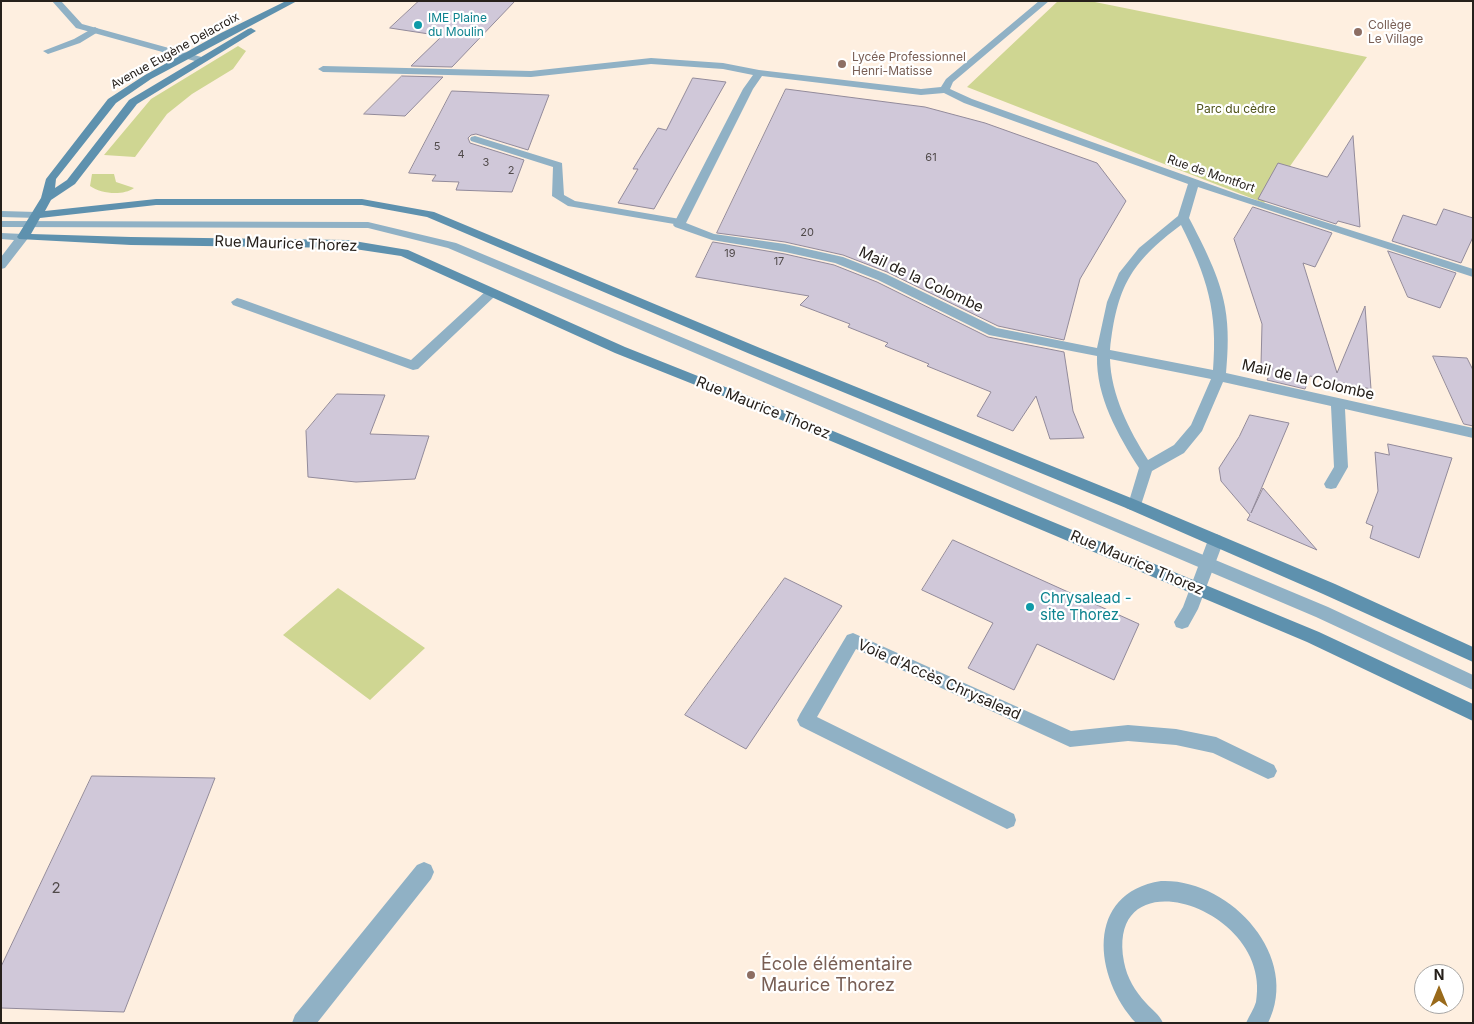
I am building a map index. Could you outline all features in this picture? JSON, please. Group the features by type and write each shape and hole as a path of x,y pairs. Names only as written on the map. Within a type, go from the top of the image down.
{"main road":[{"name":"Avenue Eugène Delacroix","path":"46,198 51,179 112,101 224,35 290,3"},
{"name":"Avenue Eugène Delacroix","path":"46,198 71,182 133,102 246,34 290,3"},
{"path":"23,237 46,198"},
{"path":"35,219 156,202 362,202 430,214 755,351 1131,504 1328,589 1473,655"},
{"name":"Rue Maurice Thorez","path":"23,237 131,241 348,244 404,254 490,294 620,350 753,403 1313,637 1473,713"}],"street":[{"path":"56,1 78,26 202,60"},
{"path":"323,68 531,74 651,61 724,66 759,73 921,92 945,90 949,81 1045,1"},
{"path":"48,51 77,41 95,30"},
{"path":"475,139 558,165 558,196 572,204 680,222 748,89 759,73"},
{"name":"Rue de Montfort","path":"945,90 977,104 1194,183 1473,272"},
{"path":"1146,468 1126,435 1109,395 1103,368 1104,354 1112,307 1125,272 1153,241 1183,218 1194,183"},
{"path":"1,214 35,219 368,225 452,245 1322,612 1473,683"},
{"path":"1131,504 1136,501 1146,468 1179,449 1197,427 1219,376 1222,341 1219,306 1202,255 1183,218"},
{"path":"1,224 35,219"},
{"name":"Mail de la Colombe","path":"680,222 678,226 703,234 785,248 839,260 882,278 994,332 1219,376 1473,433"},
{"path":"1,236 23,237"},
{"path":"1,265 23,237"},
{"path":"237,302 413,366 490,294"},
{"path":"1331,484 1341,467 1338,403"},
{"path":"1182,622 1190,609 1216,540"},
{"name":"Voie d'Accès Chrysalead","path":"1007,820 806,720 853,640 1070,739 1128,733 1176,737 1216,745 1268,771"},
{"path":"303,1023 424,872"},
{"path":"1152,1023 1124,991 1114,965 1112,939 1120,916 1135,900 1156,892 1181,892 1206,900 1228,913 1246,932 1259,955 1266,978 1266,1002 1257,1023"}],"green space":[{"name":"Parc du cèdre","path":"1058,1 1090,1 1367,57 1264,203 967,87"},
{"path":"238,46 246,51 233,69 192,94 167,114 135,157 104,155 151,99"},
{"path":"92,174 114,174 116,182 134,188 118,193 100,191 90,186"},
{"path":"338,588 425,648 370,700 283,635"}],"building":[{"name":"IME Plaine du Moulin","path":"419,1 515,1 452,67 411,66 442,36 390,28"},
{"path":"402,76 443,77 405,116 364,114"},
{"path":"693,78 726,82 654,209 618,203 638,169 633,169 658,128 666,130"},
{"path":"786,89 925,107 985,123 1097,163 1126,201 1080,279 1064,340 998,326 887,272 843,255 785,242 717,233"},
{"path":"452,91 549,95 528,150 476,134 468,138 470,143 524,160 512,192 456,190 459,182 432,181 436,175 409,173"},
{"path":"1353,136 1360,227 1338,221 1336,224 1258,199 1278,163 1327,177"},
{"path":"1253,207 1332,233 1315,267 1303,263 1337,373 1365,306 1371,389 1310,376 1305,389 1267,380 1273,368 1261,365 1262,324 1234,239"},
{"path":"1444,209 1473,218 1473,237 1461,263 1392,241 1403,215 1436,225"},
{"path":"713,242 785,254 834,265 877,282 988,337 1064,352 1073,411 1084,438 1050,439 1036,396 1013,431 977,416 991,392 927,366 929,364 885,346 888,343 848,327 850,324 800,305 809,296 696,277"},
{"path":"1388,251 1456,273 1440,308 1408,297"},
{"path":"1433,356 1467,358 1473,370 1473,426 1464,424"},
{"path":"337,394 385,395 370,434 429,436 415,479 356,482 308,477 306,431"},
{"path":"1250,415 1289,423 1251,513 1263,488 1317,550 1247,520 1250,515 1221,481 1219,468 1239,437"},
{"path":"1388,444 1452,458 1419,558 1370,538 1373,526 1366,523 1378,491 1375,452 1389,455"},
{"name":"Chrysalead - site Thorez","path":"953,540 1139,624 1114,680 1037,644 1014,690 968,668 993,623 922,590"},
{"path":"785,578 842,606 746,749 685,715"},
{"path":"92,776 215,778 124,1012 1,1008 1,967"}],"place":[{"name":"IME Plaine du Moulin","path":"418,25"},
{"name":"Collège Le Village","path":"1358,32"},
{"name":"Lycée Professionnel Henri-Matisse","path":"842,64"},
{"name":"Chrysalead - site Thorez","path":"1030,607"},
{"name":"École élémentaire Maurice Thorez","path":"751,975"}]}
